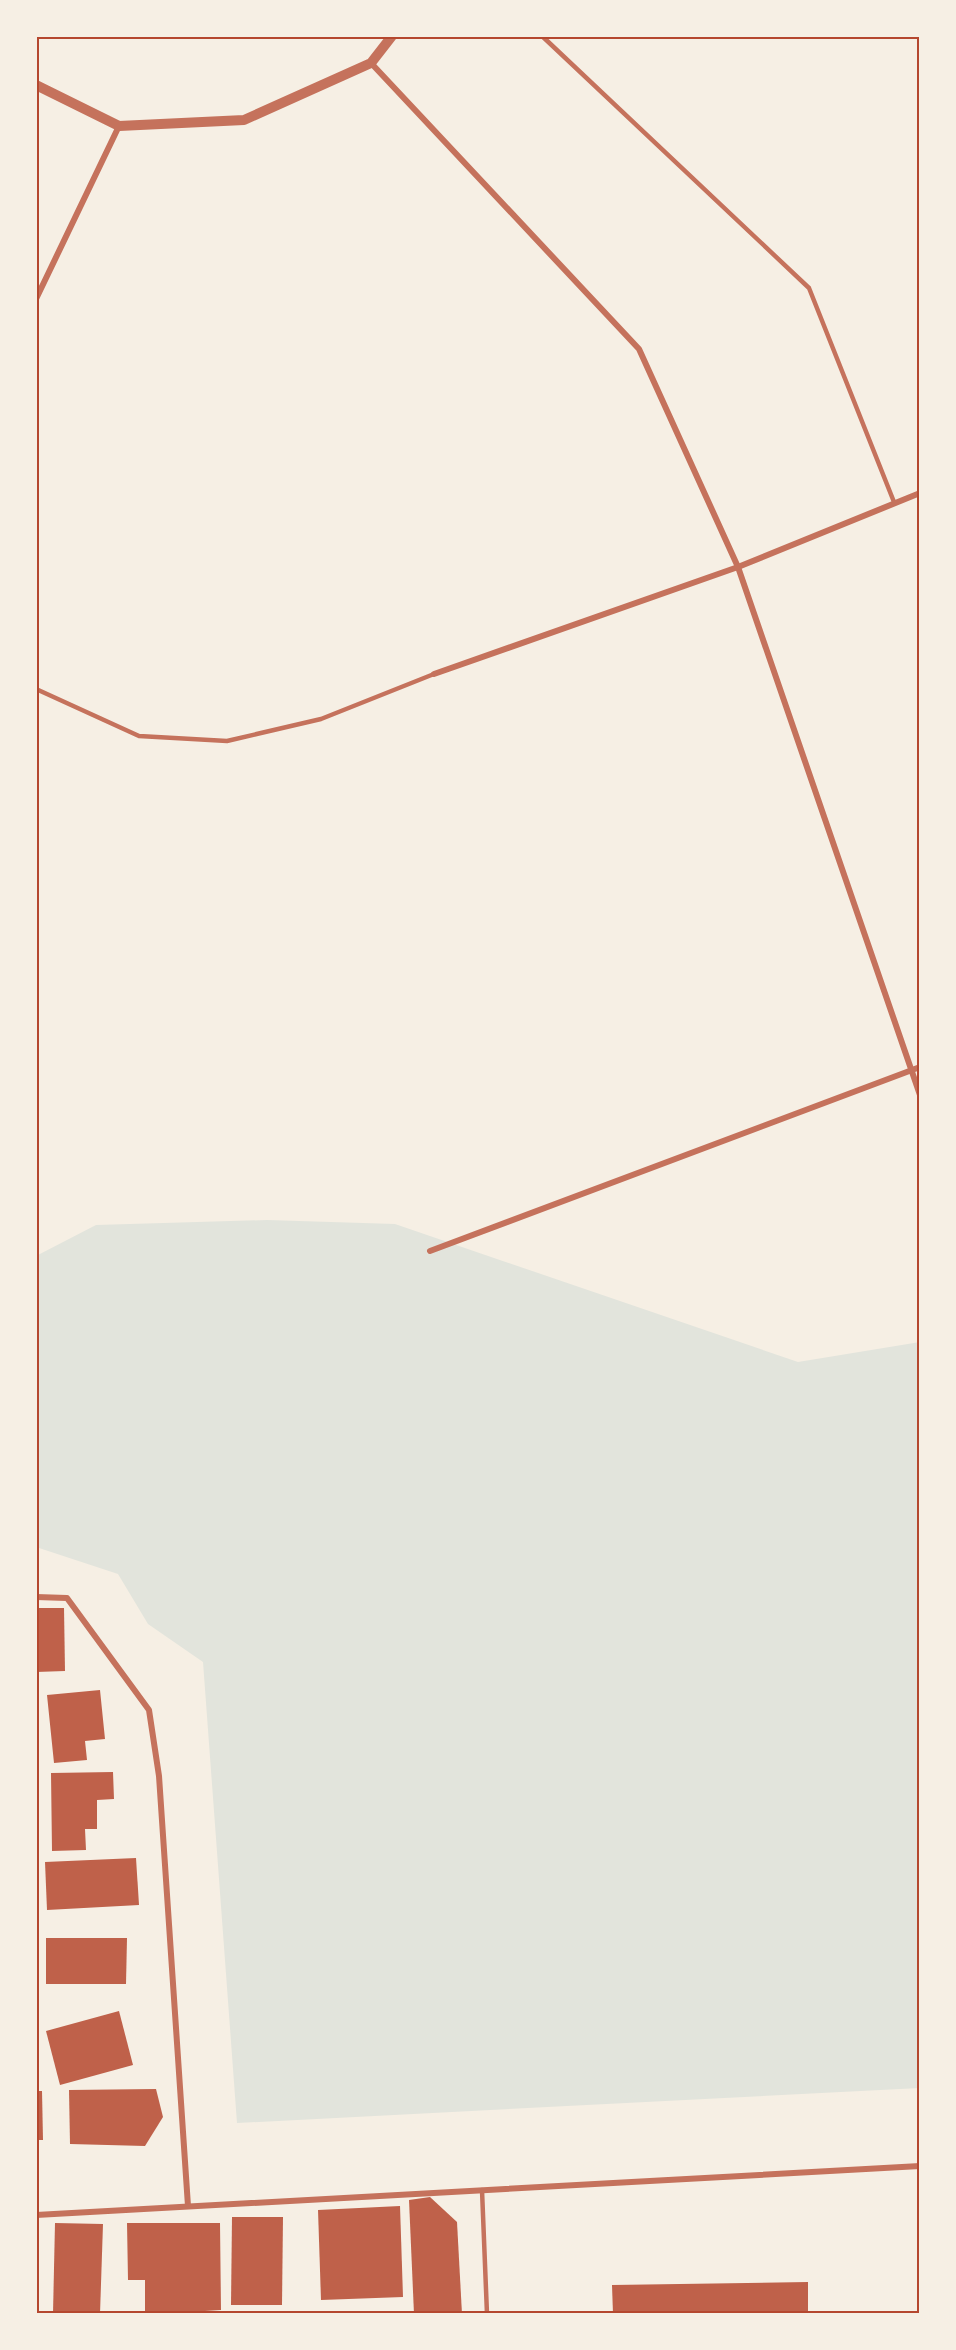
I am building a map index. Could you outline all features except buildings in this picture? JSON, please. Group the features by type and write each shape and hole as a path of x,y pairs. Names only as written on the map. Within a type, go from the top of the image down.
{"street":[{"path":"36,85 119,126 244,120 371,63 392,36"},
{"path":"371,63 639,349 738,567 920,1095"},
{"path":"36,299 119,126"},
{"path":"434,675 738,567 920,493"},
{"path":"430,1251 920,1067"},
{"path":"36,1597 67,1598 149,1710 159,1776 188,2206"},
{"path":"36,2215 920,2166"}],"lane":[{"path":"542,36 809,288 894,502"},
{"path":"36,689 140,736 227,741 321,718 434,675"},
{"path":"482,2190 487,2314"}],"shaded area":[{"path":"267,1220 395,1224 798,1362 920,1342 920,2088 237,2123 203,1662 148,1624 118,1574 36,1547 36,1256 96,1225"}]}
